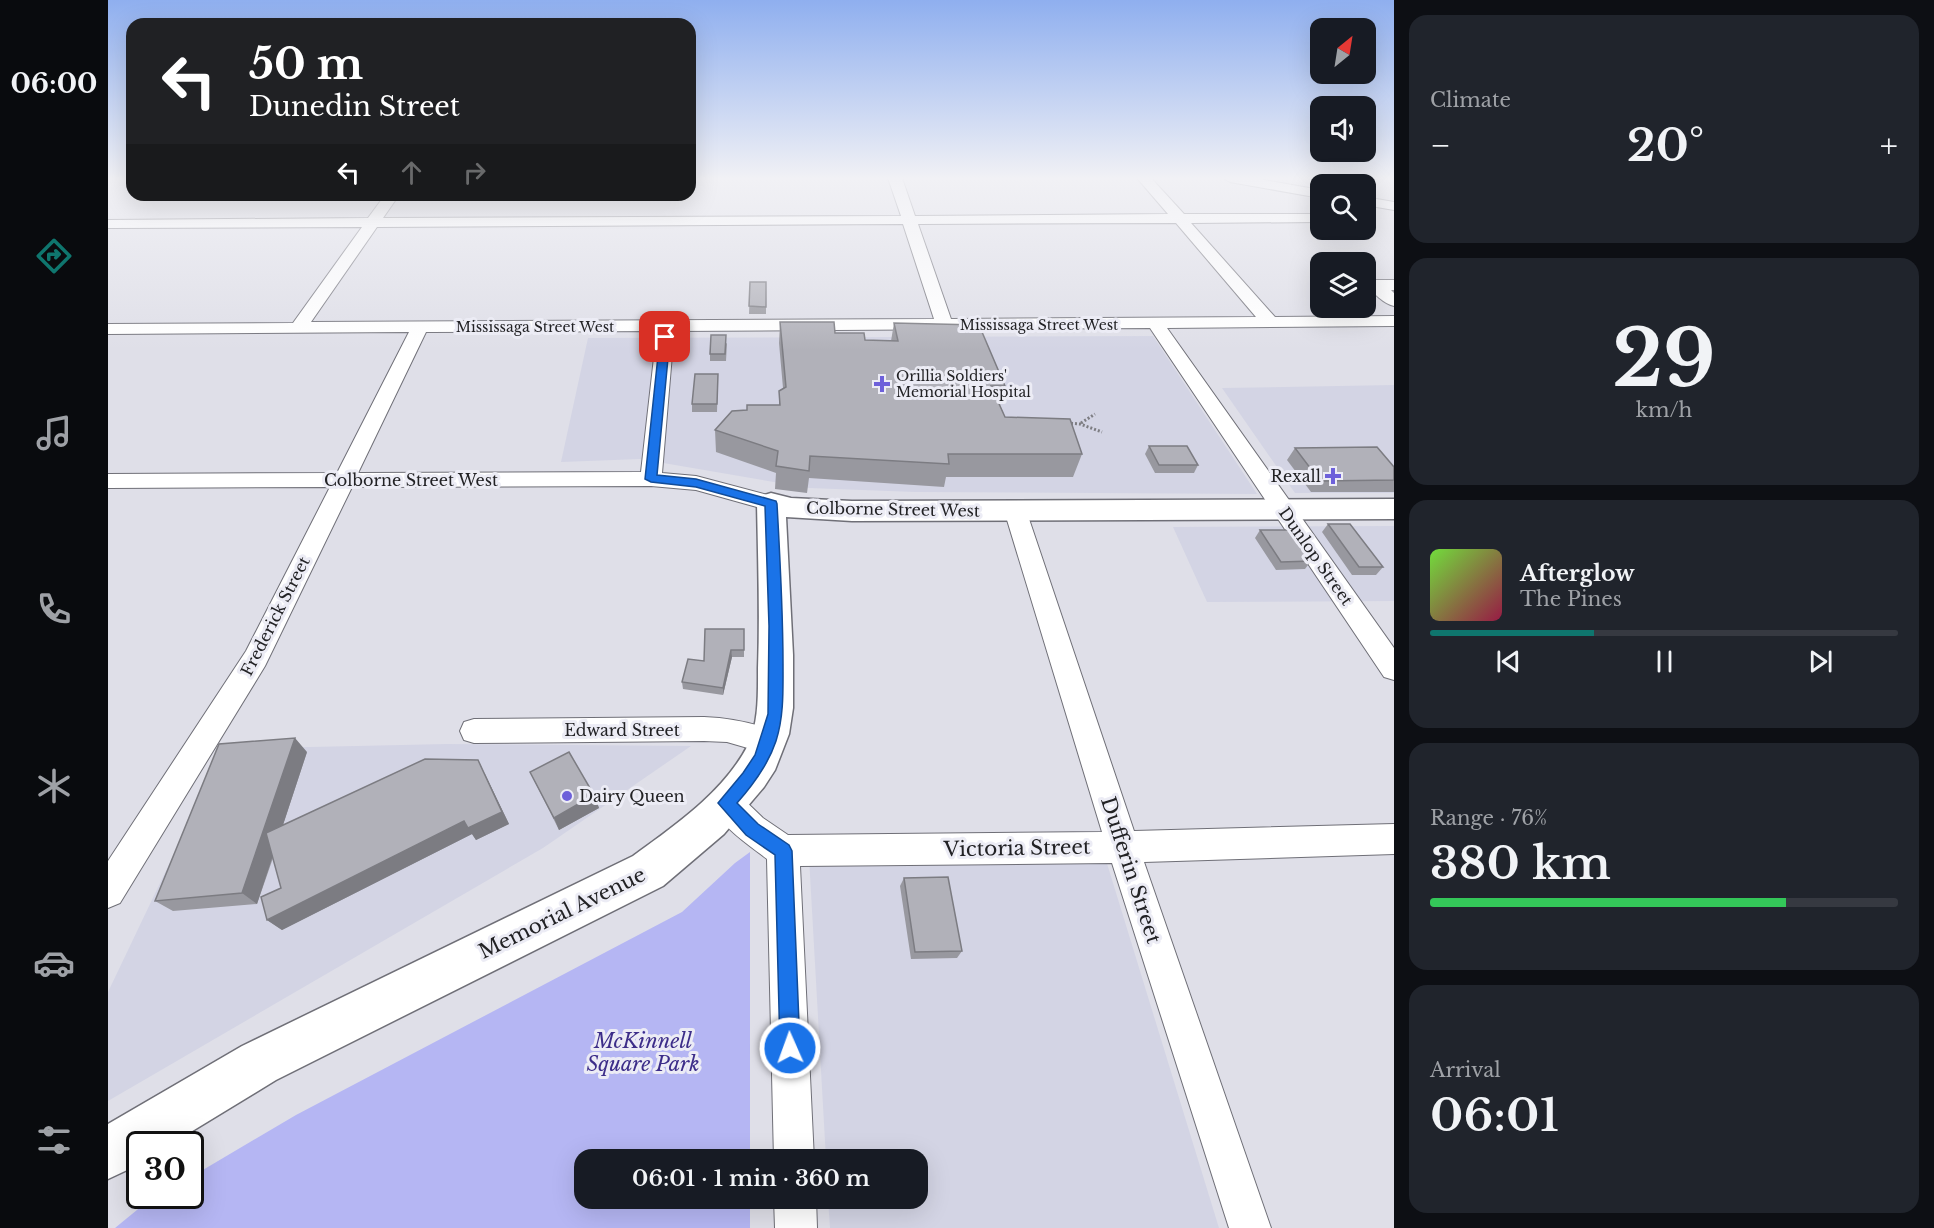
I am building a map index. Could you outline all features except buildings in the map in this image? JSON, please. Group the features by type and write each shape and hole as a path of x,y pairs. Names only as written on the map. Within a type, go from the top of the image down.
{"main road":[{"name":"Colborne Street West","path":"771,504 852,511 1394,509"},
{"name":"Memorial Avenue","path":"108,1153 259,1063 648,871 726,803 749,778 768,741 775,703 776,626 771,504"}],"street":[{"path":"298,328 364,235"},
{"path":"913,235 945,325"},
{"path":"1194,235 1270,322"},
{"path":"1394,285 1375,285 1394,301"},
{"name":"Mississaga Street West","path":"108,329 1270,322 1391,324"},
{"name":"Dunlop Street","path":"1156,324 1394,669"},
{"name":"Frederick Street","path":"108,891 256,658 420,327"},
{"path":"651,479 666,327"},
{"name":"Colborne Street West","path":"108,481 651,479 696,483 771,504"},
{"name":"Dufferin Street","path":"1015,510 1123,847 1250,1228"},
{"name":"Edward Street","path":"474,731 704,729 727,730 768,741"},
{"path":"726,803 752,829 783,851 794,1149"},
{"name":"Victoria Street","path":"783,851 1123,847 1394,839"},
{"path":"795,1209 796,1228"}],"path":[{"path":"1080,424 1095,414"},
{"path":"1064,423 1080,424 1102,432"}],"shaded area":[{"name":"Orillia Soldiers' Memorial Hospital","path":"1153,336 1257,494 915,492 809,488 640,459 561,462 588,338"},
{"path":"1394,385 1394,493 1295,493 1222,388"},
{"path":"1394,526 1394,601 1207,602 1173,527"},
{"path":"446,744 691,746 543,848 108,1101 108,992 224,749"},
{"path":"809,857 1105,857 1219,1228 830,1228 829,1209 928,1209 928,1149 825,1149"}],"green space":[{"name":"McKinnell Square Park","path":"750,852 750,1149 574,1149 574,1209 750,1209 750,1228 115,1228 138,1209 204,1209 204,1169 296,1115 682,912"}],"place":[{"name":"Orillia Soldiers' Memorial Hospital","path":"882,384"},
{"name":"Rexall","path":"1333,476"},
{"name":"Dairy Queen","path":"567,796"}],"route":[{"path":"665,337 651,479 696,483 771,504 776,626 775,714 773,727 761,759 749,778 726,803 752,829 783,851 790,1048"}]}
